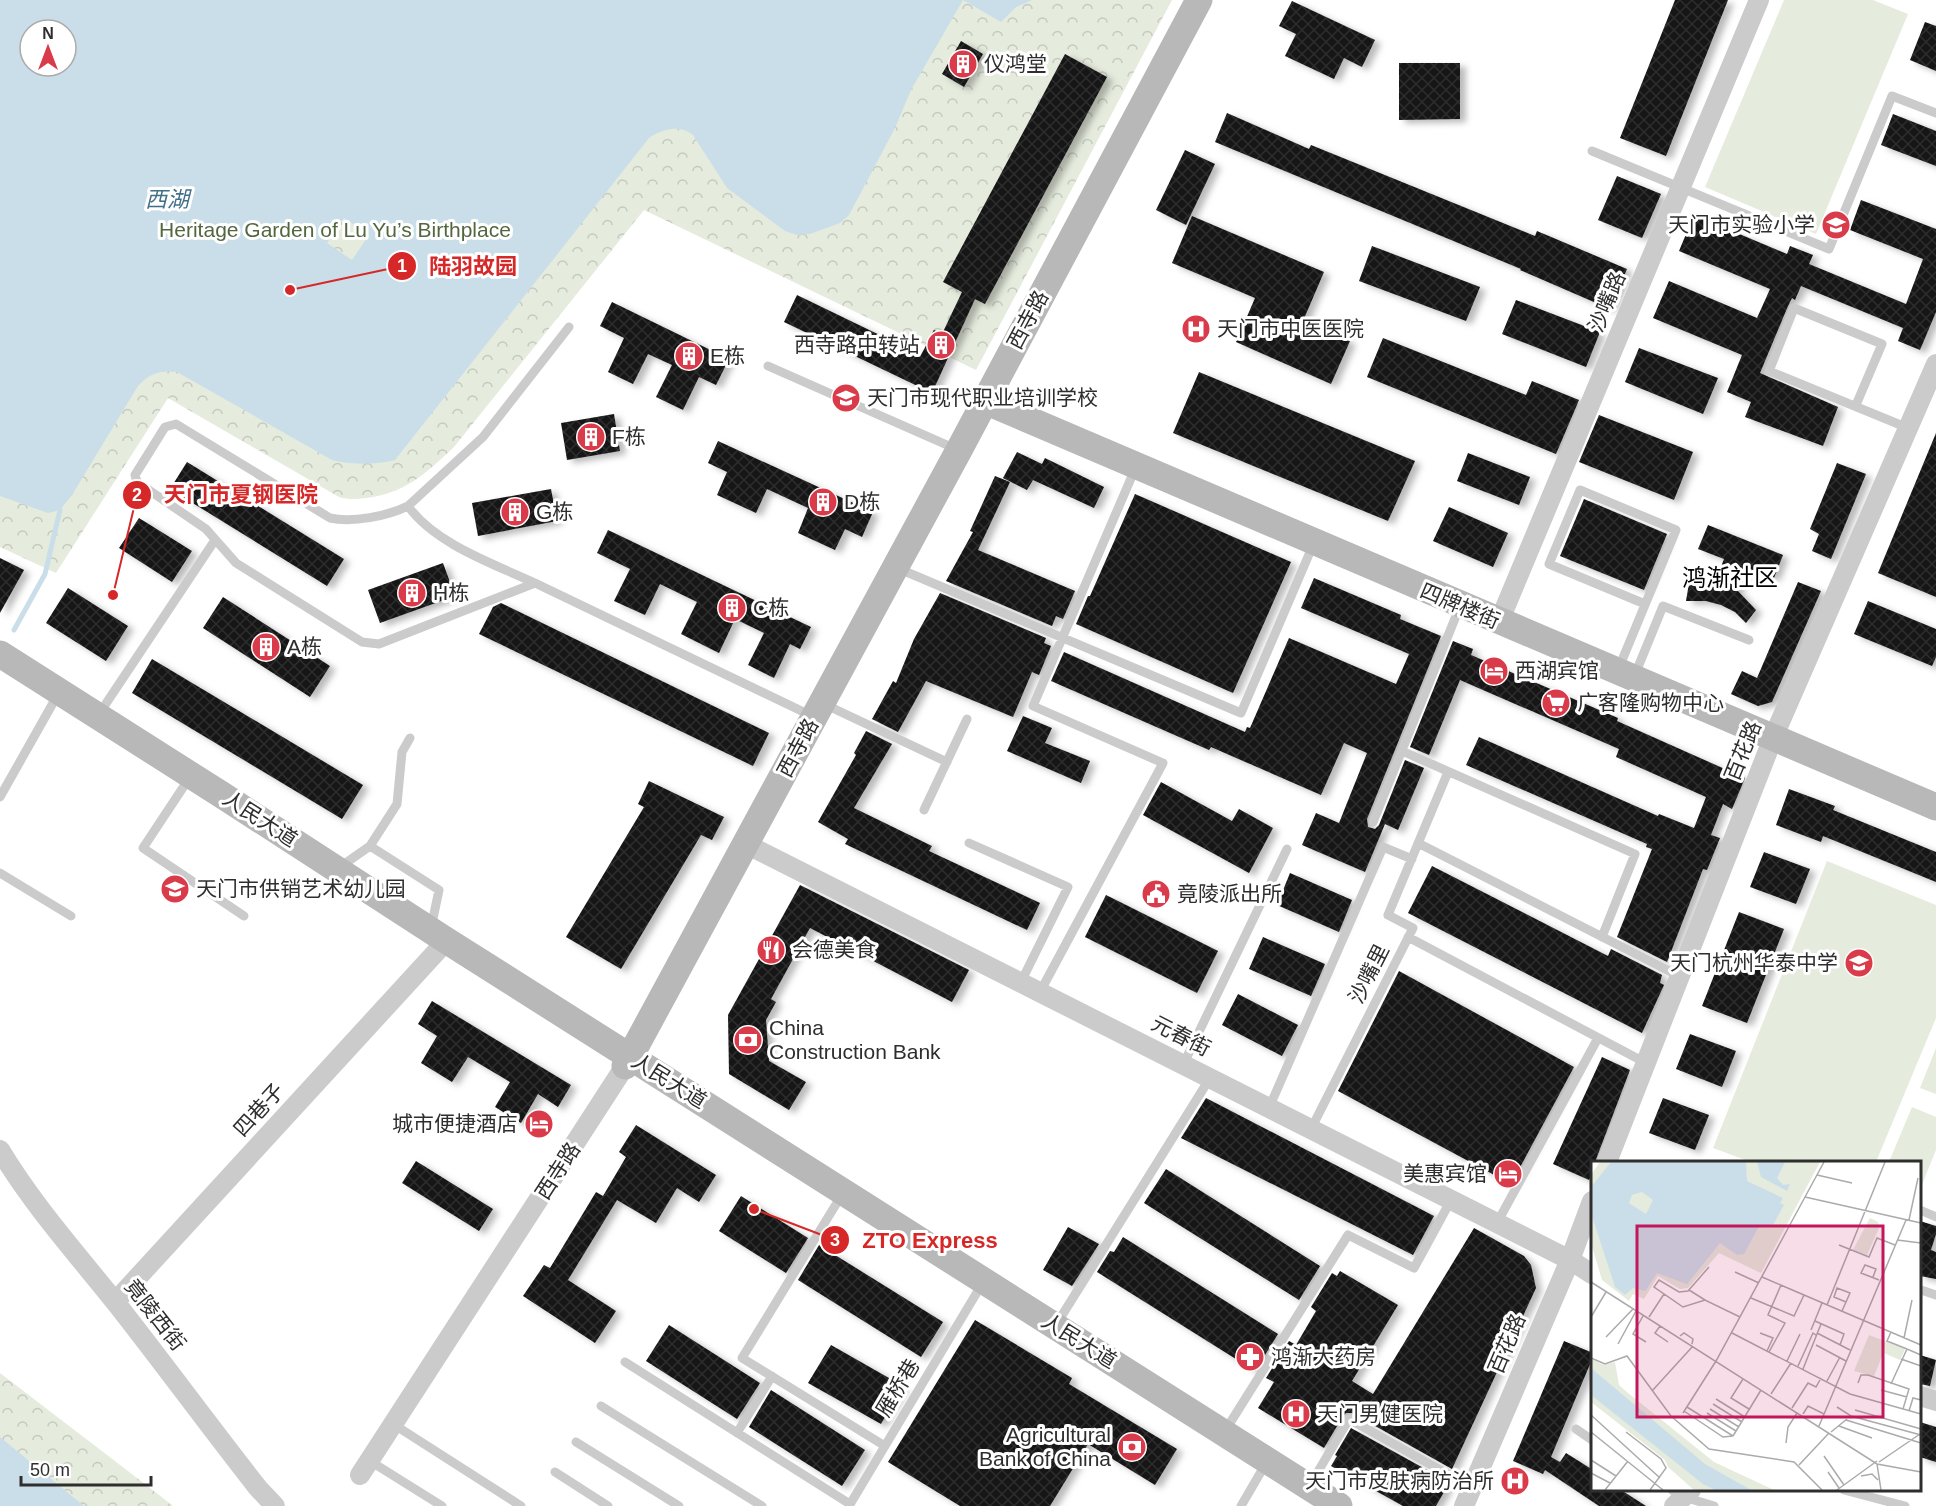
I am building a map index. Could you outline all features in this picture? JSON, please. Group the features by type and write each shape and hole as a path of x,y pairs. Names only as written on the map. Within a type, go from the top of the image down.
{"main road":[{"name":"西寺路","path":"628,1061 959,450 1198,0"},
{"name":"四牌楼街","path":"985,401 1460,606 1936,807"},
{"name":"人民大道","path":"0,654 336,870 434,940"},
{"name":"人民大道","path":"0,669 184,786 1055,1326 1224,1433 1314,1496"},
{"name":"人民大道","path":"628,1061 838,1201 1262,1470 1339,1506"}],"street":[{"name":"沙嘴路","path":"1499,622 1759,0"},
{"name":"百花路","path":"1607,1161 1773,738 1936,364"},
{"name":"元春街","path":"746,844 1570,1260 1591,1273"},
{"name":"四巷子","path":"115,1302 434,940"},
{"name":"西寺路","path":"365,1468 628,1061"},
{"name":"竟陵西街","path":"0,1150 28,1194 275,1506"},
{"name":"百花路","path":"1464,1506 1591,1206"},
{"path":"1921,1396 1936,1401"}],"lane":[{"path":"1592,151 1830,249 1892,96 1936,113"},
{"path":"1856,405 1882,344 1794,308 1769,371 1908,428"},
{"path":"535,583 379,644 362,642 236,563 206,530 137,482 135,475 165,427 171,424 183,427 330,518 347,521 398,511 408,506 483,436 569,327"},
{"path":"768,366 959,450"},
{"path":"1040,992 1163,763 1033,706 1136,466"},
{"path":"1625,676 1646,604 1676,530 1580,490 1549,564 1646,604"},
{"path":"408,506 425,525 443,538 535,583 818,710 947,762"},
{"path":"98,716 215,540"},
{"path":"896,567 1241,713 1314,543"},
{"path":"1373,822 1460,606"},
{"path":"1625,676 1664,606 1749,640"},
{"path":"0,797 53,703"},
{"path":"924,810 967,719"},
{"path":"336,870 370,846 397,804 402,752 410,738"},
{"path":"1402,751 1635,854 1602,937"},
{"name":"沙嘴里","path":"1311,1129 1413,928 1388,915 1448,772"},
{"path":"184,786 143,848 244,916"},
{"path":"969,843 1068,887 1021,982"},
{"path":"1418,843 1679,976"},
{"path":"370,846 439,890 434,940"},
{"path":"1269,1108 1383,847 1412,859"},
{"path":"1184,1065 1287,849"},
{"path":"0,873 71,916"},
{"path":"1408,937 1646,1063"},
{"path":"1497,1223 1598,1038"},
{"path":"1055,1326 1210,1078"},
{"path":"1224,1433 1348,1235 1414,1268 1451,1200"},
{"path":"838,1201 742,1358 885,1446"},
{"path":"1921,1210 1936,1217"},
{"name":"雁桥巷","path":"850,1505 979,1289"},
{"path":"1922,1290 1936,1295"},
{"path":"626,1362 850,1505"},
{"path":"737,1433 772,1376"},
{"path":"601,1406 762,1506"},
{"path":"1314,1496 1348,1419 1473,1486"},
{"path":"393,1424 520,1506"},
{"path":"1576,1429 1591,1439"},
{"path":"576,1442 679,1506"},
{"path":"365,1468 442,1506"},
{"path":"1241,1506 1262,1470"},
{"path":"555,1472 608,1506"},
{"path":"1848,1491 1905,1506"},
{"path":"1680,1496 1714,1506"}],"green space":[{"name":"西湖","path":"0,0 1172,0 976,370 644,210 454,447 415,480 381,495 350,499 339,497 168,398 56,573 0,547"},
{"path":"1784,0 1873,0 1908,14 1816,234 1705,187"},
{"name":"天门杭州华泰中学","path":"1827,861 1936,905 1936,1018 1876,1161 1748,1161 1713,1148"},
{"path":"1936,1048 1936,1094 1920,1088"},
{"path":"1912,1107 1936,1117 1936,1150 1921,1187 1921,1161 1889,1161"},
{"path":"0,1373 154,1491 173,1506 0,1506"}],"water":[{"name":"西湖","path":"0,0 963,0 911,90 895,128 849,215 840,223 810,234 797,235 785,231 727,188 693,135 677,129 665,130 649,138 395,460 364,464 332,460 177,372 156,373 138,386 72,495 60,510 48,513 0,496","holes":["344,218 369,235 352,260 327,243"]},
{"path":"963,0 1032,0 1016,7 1001,22"},
{"path":"0,1437 84,1506 0,1506"}],"building":[{"path":"1675,0 1728,0 1666,156 1620,138"},
{"path":"1292,1 1375,40 1362,67 1344,58 1334,79 1285,56 1296,34 1279,26"},
{"path":"1925,22 1936,26 1936,71 1910,60"},
{"name":"仪鸿堂","path":"961,41 983,54 964,87 942,74"},
{"path":"1065,54 1107,77 985,304 975,299 932,393 784,322 797,295 921,355 934,330 942,334 962,292 943,282"},
{"path":"1399,63 1460,63 1460,119 1399,120"},
{"path":"1227,113 1309,149 1311,145 1535,236 1537,231 1627,269 1610,309 1521,269 1215,142"},
{"path":"1893,114 1936,131 1936,166 1881,145"},
{"path":"1185,150 1215,164 1186,225 1156,210"},
{"path":"1617,176 1661,194 1642,238 1598,220"},
{"path":"1861,200 1936,229 1936,312 1920,350 1898,341 1903,328 1801,286 1795,300 1792,298 1788,306 1760,373 1838,407 1823,446 1745,417 1751,402 1727,392 1742,355 1653,318 1669,281 1757,318 1770,289 1679,251 1694,215 1787,254 1790,246 1813,255 1809,264 1906,304 1923,259 1850,230"},
{"path":"1192,216 1324,272 1303,321 1350,341 1331,384 1236,342 1255,298 1172,263"},
{"path":"1372,246 1480,287 1466,321 1359,281"},
{"path":"1516,300 1600,332 1586,367 1502,334"},
{"name":"E栋","path":"612,302 729,359 716,385 699,377 683,410 656,397 672,365 648,354 633,384 608,372 624,338 600,326"},
{"path":"1383,338 1526,395 1532,381 1579,400 1556,454 1367,377"},
{"path":"1639,348 1718,378 1703,414 1625,382"},
{"path":"1199,372 1415,461 1388,521 1173,433"},
{"name":"F栋","path":"614,414 620,451 567,460 561,423"},
{"path":"1599,415 1693,452 1674,500 1579,462"},
{"path":"1936,433 1936,597 1878,573"},
{"name":"D栋","path":"718,441 873,512 862,537 845,529 835,550 798,533 808,508 767,489 756,513 717,495 727,472 708,463"},
{"path":"1017,452 1042,464 1045,458 1104,487 1094,508 1033,480 1027,490 1003,478"},
{"path":"1468,453 1530,477 1519,505 1457,481"},
{"path":"187,462 344,559 327,586 170,489"},
{"path":"1837,463 1866,474 1831,559 1812,551 1819,534 1810,529"},
{"path":"995,476 1010,482 978,550 1075,591 1063,619 1056,616 1052,626 946,581 973,532 970,531"},
{"name":"G栋","path":"551,489 557,521 478,536 472,503"},
{"path":"1135,494 1291,562 1233,693 1076,624"},
{"path":"1584,499 1667,534 1644,590 1560,556"},
{"path":"1449,507 1508,533 1493,567 1433,541"},
{"path":"139,518 192,551 172,582 119,548"},
{"path":"1708,525 1783,555 1774,578 1745,567 1737,590 1756,610 1746,623 1735,612 1721,605 1706,601 1686,601 1689,583 1715,582 1724,559 1698,549"},
{"name":"C栋","path":"608,530 811,627 800,649 790,644 774,678 748,665 764,633 735,619 719,653 681,634 697,602 660,584 645,615 614,601 630,569 597,553"},
{"path":"0,558 24,570 0,613"},
{"name":"H栋","path":"443,563 455,596 380,623 368,590"},
{"path":"1314,578 1401,615 1400,619 1441,636 1367,819 1368,827 1375,829 1379,825 1405,760 1424,768 1398,830 1385,824 1365,872 1302,845 1316,813 1339,823 1367,753 1344,743 1321,795 1211,747 1209,750 1051,681 1064,652 1245,732 1247,727 1250,728 1289,638 1396,684 1409,654 1301,608"},
{"path":"1798,582 1821,591 1772,702 1758,706 1731,694 1742,671 1757,678"},
{"path":"68,588 128,626 106,661 46,623"},
{"path":"940,593 1046,638 1044,643 1051,646 1039,675 1032,672 1013,717 926,681 898,732 872,719 893,681 896,683 914,639"},
{"name":"A栋","path":"223,597 330,666 310,697 203,628"},
{"path":"1868,601 1936,629 1936,657 1932,666 1854,634"},
{"path":"501,603 769,733 753,766 479,634 493,607"},
{"path":"1453,641 1473,649 1471,655 1618,718 1617,721 1745,778 1732,809 1723,804 1711,835 1720,838 1707,870 1703,869 1667,962 1617,937 1652,849 1646,847 1647,844 1466,765 1479,737 1658,816 1659,814 1694,828 1706,797 1616,757 1619,749 1460,680 1429,755 1410,747"},
{"path":"152,659 363,785 342,819 132,693"},
{"path":"1023,716 1052,728 1045,743 1090,761 1081,783 1007,751"},
{"path":"866,731 892,744 854,808 932,846 929,851 1040,903 1027,930 845,844 848,839 818,822 856,755 854,753"},
{"path":"649,781 724,817 712,840 701,835 621,969 566,937 644,807 638,804"},
{"path":"1161,782 1232,821 1239,809 1273,828 1249,873 1143,815"},
{"path":"1789,789 1835,806 1833,810 1936,852 1936,882 1823,836 1821,842 1776,825"},
{"path":"1764,852 1810,869 1796,904 1750,887"},
{"path":"1432,866 1608,956 1611,949 1662,975 1660,983 1664,985 1642,1033 1408,913"},
{"path":"1290,873 1352,900 1339,932 1277,905"},
{"path":"800,885 969,970 952,1002 810,928 771,999 776,1002 766,1020 769,1061 806,1082 789,1110 729,1074 728,1015"},
{"path":"1106,895 1218,951 1197,993 1085,937"},
{"path":"1739,912 1784,929 1747,1023 1702,1006"},
{"path":"1263,937 1325,964 1311,996 1249,969"},
{"path":"1399,971 1574,1067 1511,1184 1338,1091"},
{"path":"1238,994 1298,1025 1282,1056 1222,1025"},
{"path":"432,1001 571,1085 558,1107 538,1094 521,1123 495,1107 510,1082 468,1057 452,1082 421,1063 437,1036 418,1024"},
{"path":"1690,1034 1736,1051 1722,1087 1676,1069"},
{"path":"1602,1057 1630,1070 1595,1161 1591,1161 1589,1180 1553,1164"},
{"path":"1206,1098 1434,1216 1413,1255 1181,1138"},
{"path":"1663,1098 1709,1115 1695,1150 1649,1133"},
{"path":"636,1125 716,1175 699,1202 677,1188 656,1223 617,1200 568,1280 616,1311 595,1343 523,1296 544,1265 550,1268 596,1192 603,1196 626,1157 619,1152"},
{"path":"416,1161 493,1209 479,1231 402,1183"},
{"path":"1166,1169 1320,1266 1299,1300 1144,1203"},
{"path":"741,1196 808,1238 786,1273 719,1231"},
{"path":"1921,1221 1936,1226 1931,1250 1936,1252 1936,1279 1921,1276"},
{"path":"1068,1227 1099,1244 1072,1286 1043,1270"},
{"path":"1474,1228 1524,1256 1531,1265 1536,1288 1452,1469 1352,1413 1346,1413 1343,1416 1324,1448 1258,1408 1274,1382 1266,1378 1289,1341 1296,1345 1316,1311 1311,1307 1332,1273 1337,1276 1340,1271 1398,1305 1352,1381 1373,1394"},
{"path":"1123,1237 1278,1334 1255,1371 1097,1272 1110,1251 1114,1252"},
{"path":"819,1245 943,1322 921,1357 798,1280"},
{"path":"975,1320 1072,1378 1069,1384 1177,1449 1155,1485 1088,1444 1050,1506 960,1506 888,1462"},
{"path":"669,1325 760,1383 737,1419 646,1361"},
{"path":"1564,1341 1591,1352 1591,1362 1551,1457 1560,1462 1566,1453 1591,1469 1591,1491 1623,1491 1646,1506 1599,1506 1545,1470 1543,1474 1513,1461"},
{"path":"831,1345 903,1386 881,1424 808,1383"},
{"path":"1921,1355 1936,1360 1930,1386 1921,1384"},
{"path":"771,1390 865,1450 842,1486 749,1427"},
{"path":"1921,1422 1936,1427 1936,1462 1921,1457"},
{"path":"1351,1428 1447,1481 1448,1485 1436,1506 1403,1506 1331,1466"}],"waterway":[{"path":"14,630 45,574 60,510"}],"place":[{"name":"仪鸿堂","path":"963,64"},
{"name":"天门市实验小学","path":"1836,225"},
{"name":"陆羽故园","path":"290,290"},
{"name":"天门市中医医院","path":"1196,329"},
{"name":"西寺路中转站","path":"941,345"},
{"name":"E栋","path":"689,356"},
{"name":"天门市现代职业培训学校","path":"846,398"},
{"name":"F栋","path":"591,437"},
{"name":"D栋","path":"823,502"},
{"name":"G栋","path":"515,512"},
{"name":"H栋","path":"412,593"},
{"name":"天门市夏钢医院","path":"113,595"},
{"name":"C栋","path":"732,608"},
{"name":"A栋","path":"266,647"},
{"name":"西湖宾馆","path":"1494,671"},
{"name":"广客隆购物中心","path":"1556,703"},
{"name":"天门市供销艺术幼儿园","path":"175,889"},
{"name":"竟陵派出所","path":"1156,894"},
{"name":"会德美食","path":"771,950"},
{"name":"天门杭州华泰中学","path":"1859,963"},
{"name":"China Construction Bank","path":"748,1040"},
{"name":"城市便捷酒店","path":"539,1124"},
{"name":"美惠宾馆","path":"1508,1174"},
{"name":"ZTO Express","path":"754,1209"},
{"name":"鸿渐大药房","path":"1250,1357"},
{"name":"天门男健医院","path":"1296,1414"},
{"name":"Agricultural Bank of China","path":"1132,1447"},
{"name":"天门市皮肤病防治所","path":"1515,1481"}],"district":[{"name":"鸿渐社区","path":"1730,578"}],"park label":[{"name":"Heritage Garden of Lu Yu’s Birthplace","path":"335,230"}]}
